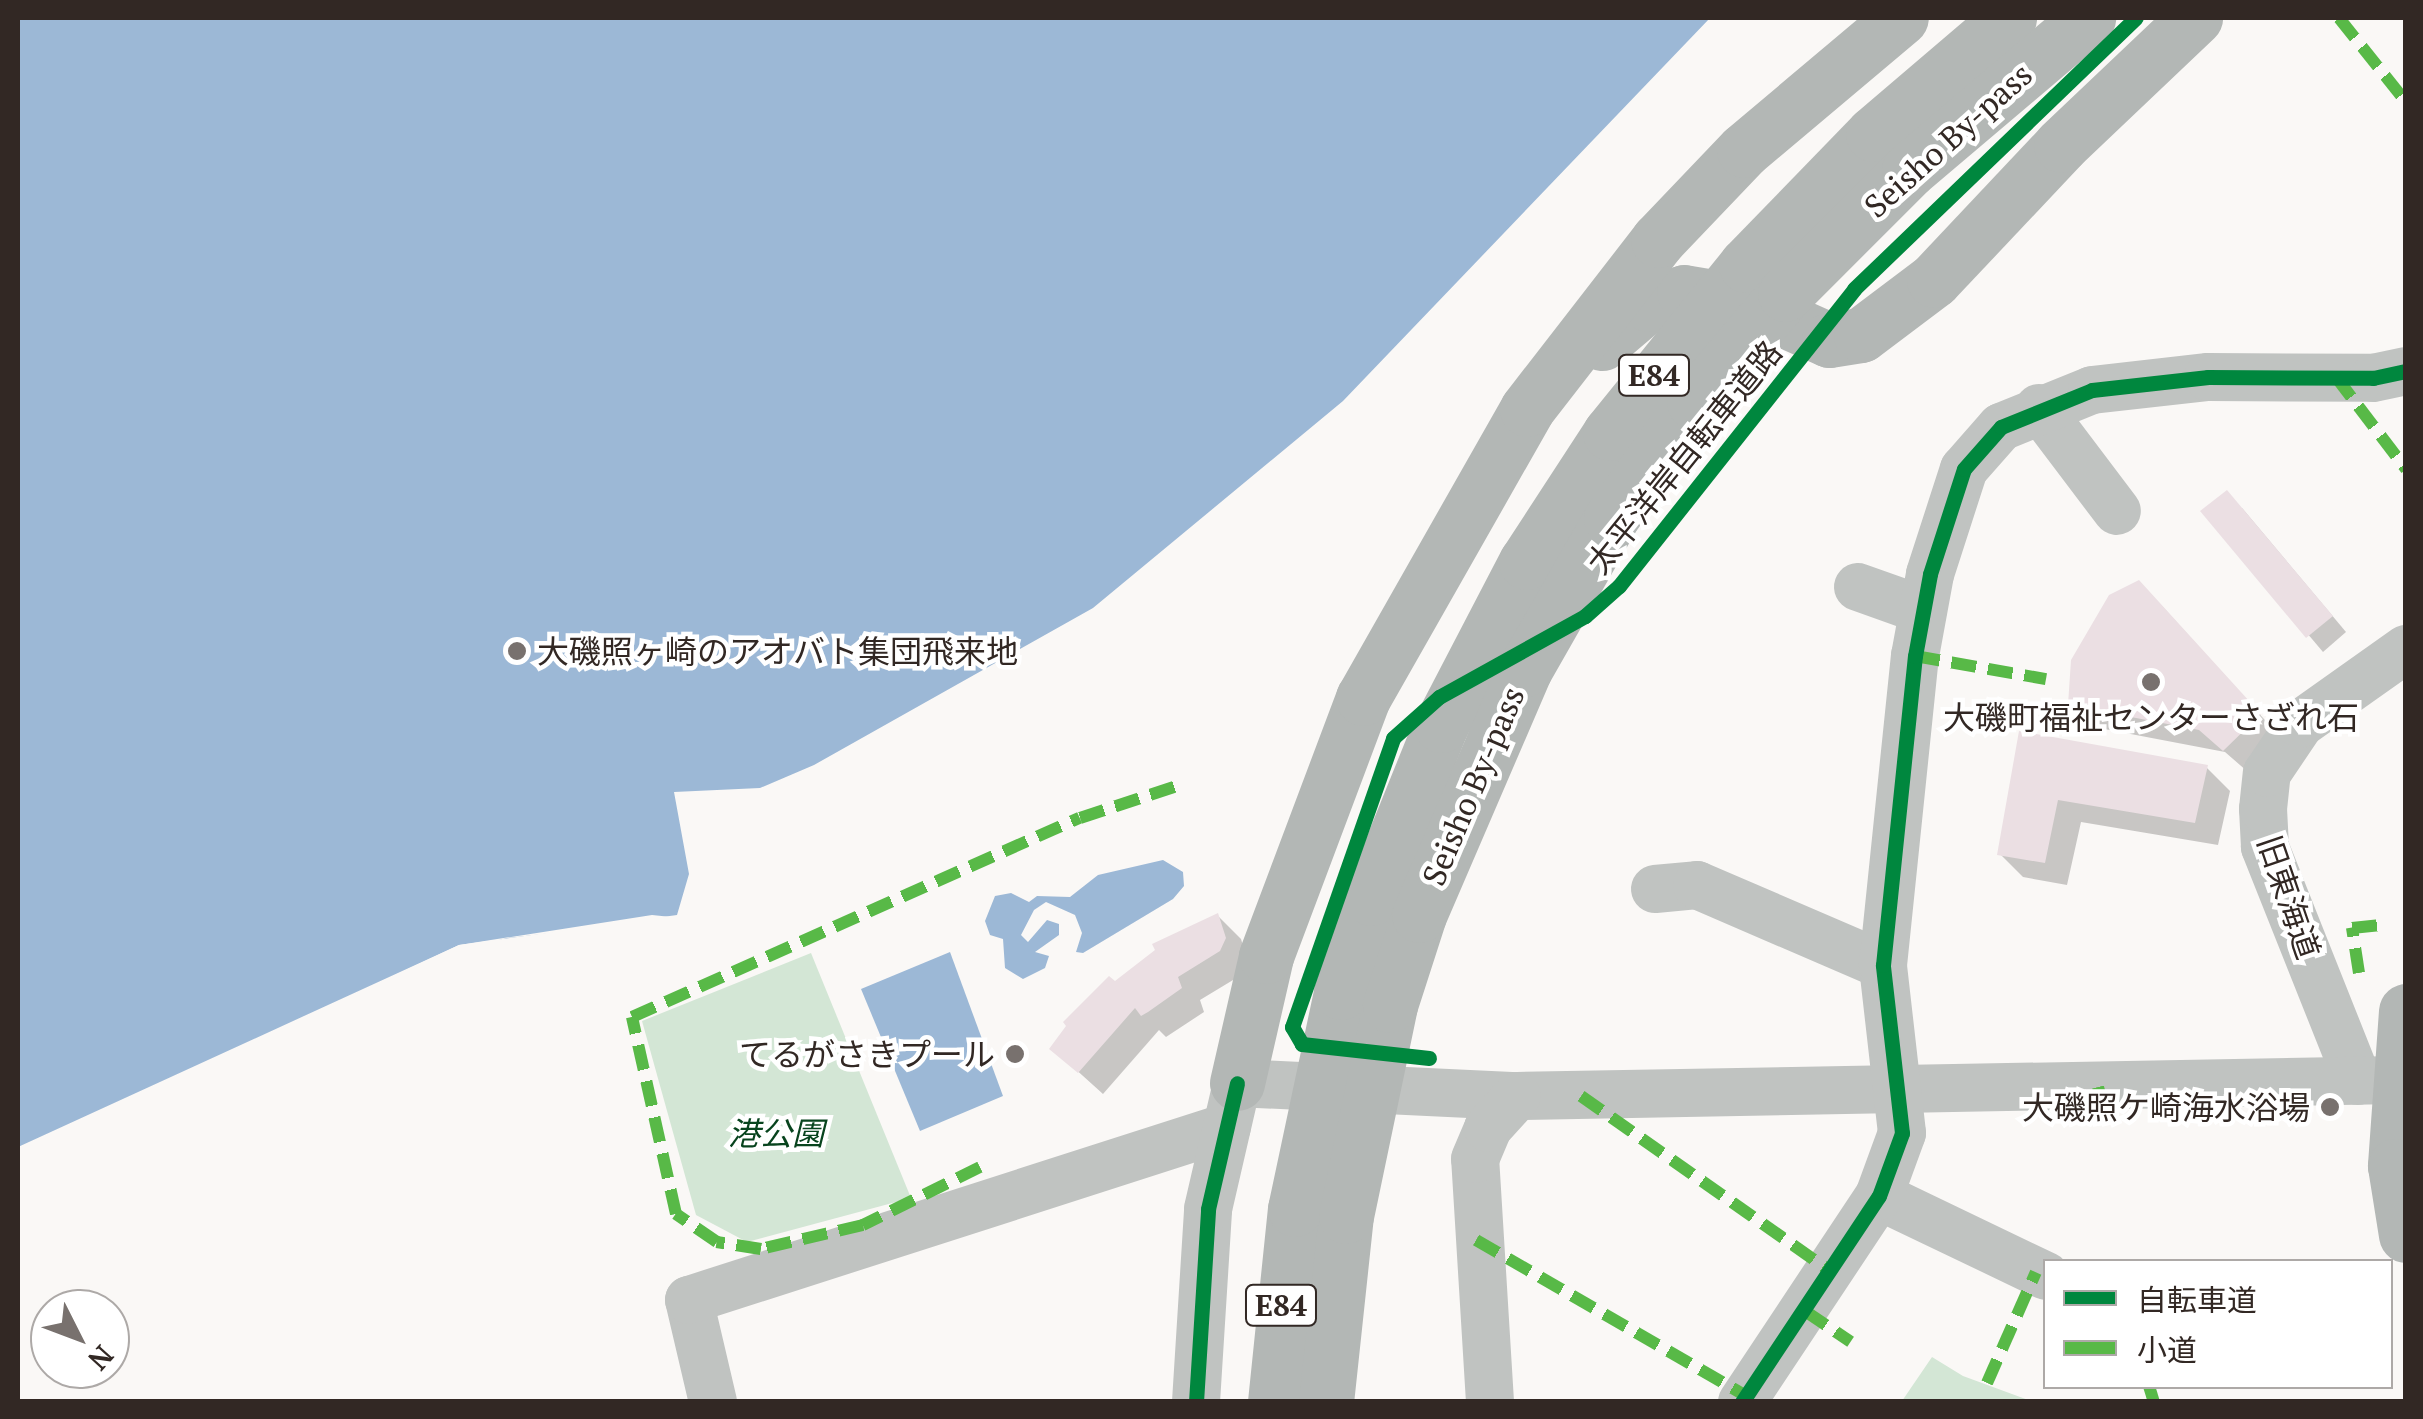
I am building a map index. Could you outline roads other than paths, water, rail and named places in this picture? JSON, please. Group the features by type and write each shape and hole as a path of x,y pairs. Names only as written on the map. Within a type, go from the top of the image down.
{"highway":[{"path":"1232,1105 1266,956 1363,698 1526,409 1658,240 1744,150 1900,18"},
{"name":"Seisho By-pass","path":"1274,1402 1295,1209 1341,992 1404,812 1480,648 1569,494 1699,320 1873,134 2009,18"},
{"name":"Seisho By-pass","path":"1326,1402 1346,1216 1390,1005 1459,812 1561,601 1651,460 1784,294 1909,170 2088,18"},
{"path":"1477,494 1610,333 1648,304 1684,292 1744,302 1829,340 1861,335 1885,321 2195,18"},
{"path":"2406,1011 2389,1089 2406,1235"}],"street":[{"path":"1742,1402 1879,1196 1902,1132 1883,965 1923,610 1964,469 2012,420 2092,390 2190,379 2292,373 2373,378 2406,371"},
{"path":"2012,420 2117,511"},
{"path":"1858,587 1923,610"},
{"name":"旧東海道","path":"2389,1089 2266,847 2263,809 2268,773 2300,724 2406,648"},
{"path":"1655,889 1697,885 1883,965"},
{"path":"713,1402 689,1300 1232,1105 1899,1087 2389,1089"},
{"path":"1490,1402 1475,1159 1488,1128 1516,1096"},
{"path":"1196,1402 1208,1209 1232,1105"},
{"path":"1879,1196 2043,1275"}],"water":[{"path":"18,18 1710,18 1343,401 1093,608 814,765 760,788 674,792 689,874 677,915 459,945 18,1147"},
{"path":"1163,860 1183,872 1184,886 1173,899 1083,953 1076,952 1082,933 1075,915 1046,902 1034,910 1021,935 1028,942 1047,920 1059,924 1059,935 1035,952 1049,956 1045,968 1023,979 1005,968 1003,939 990,935 985,921 995,896 1011,893 1029,902 1037,896 1070,897 1098,875"},
{"path":"950,952 1003,1096 920,1131 861,989"}],"place":[{"name":"大磯照ヶ崎のアオバト集団飛来地","path":"517,651"},
{"name":"大磯町福祉センターさざれ石","path":"2151,682"},
{"name":"てるがさきプール","path":"1015,1054"},
{"name":"大磯照ケ崎海水浴場","path":"2330,1107"}],"park label":[{"name":"港公園","path":"776,1133"}]}
